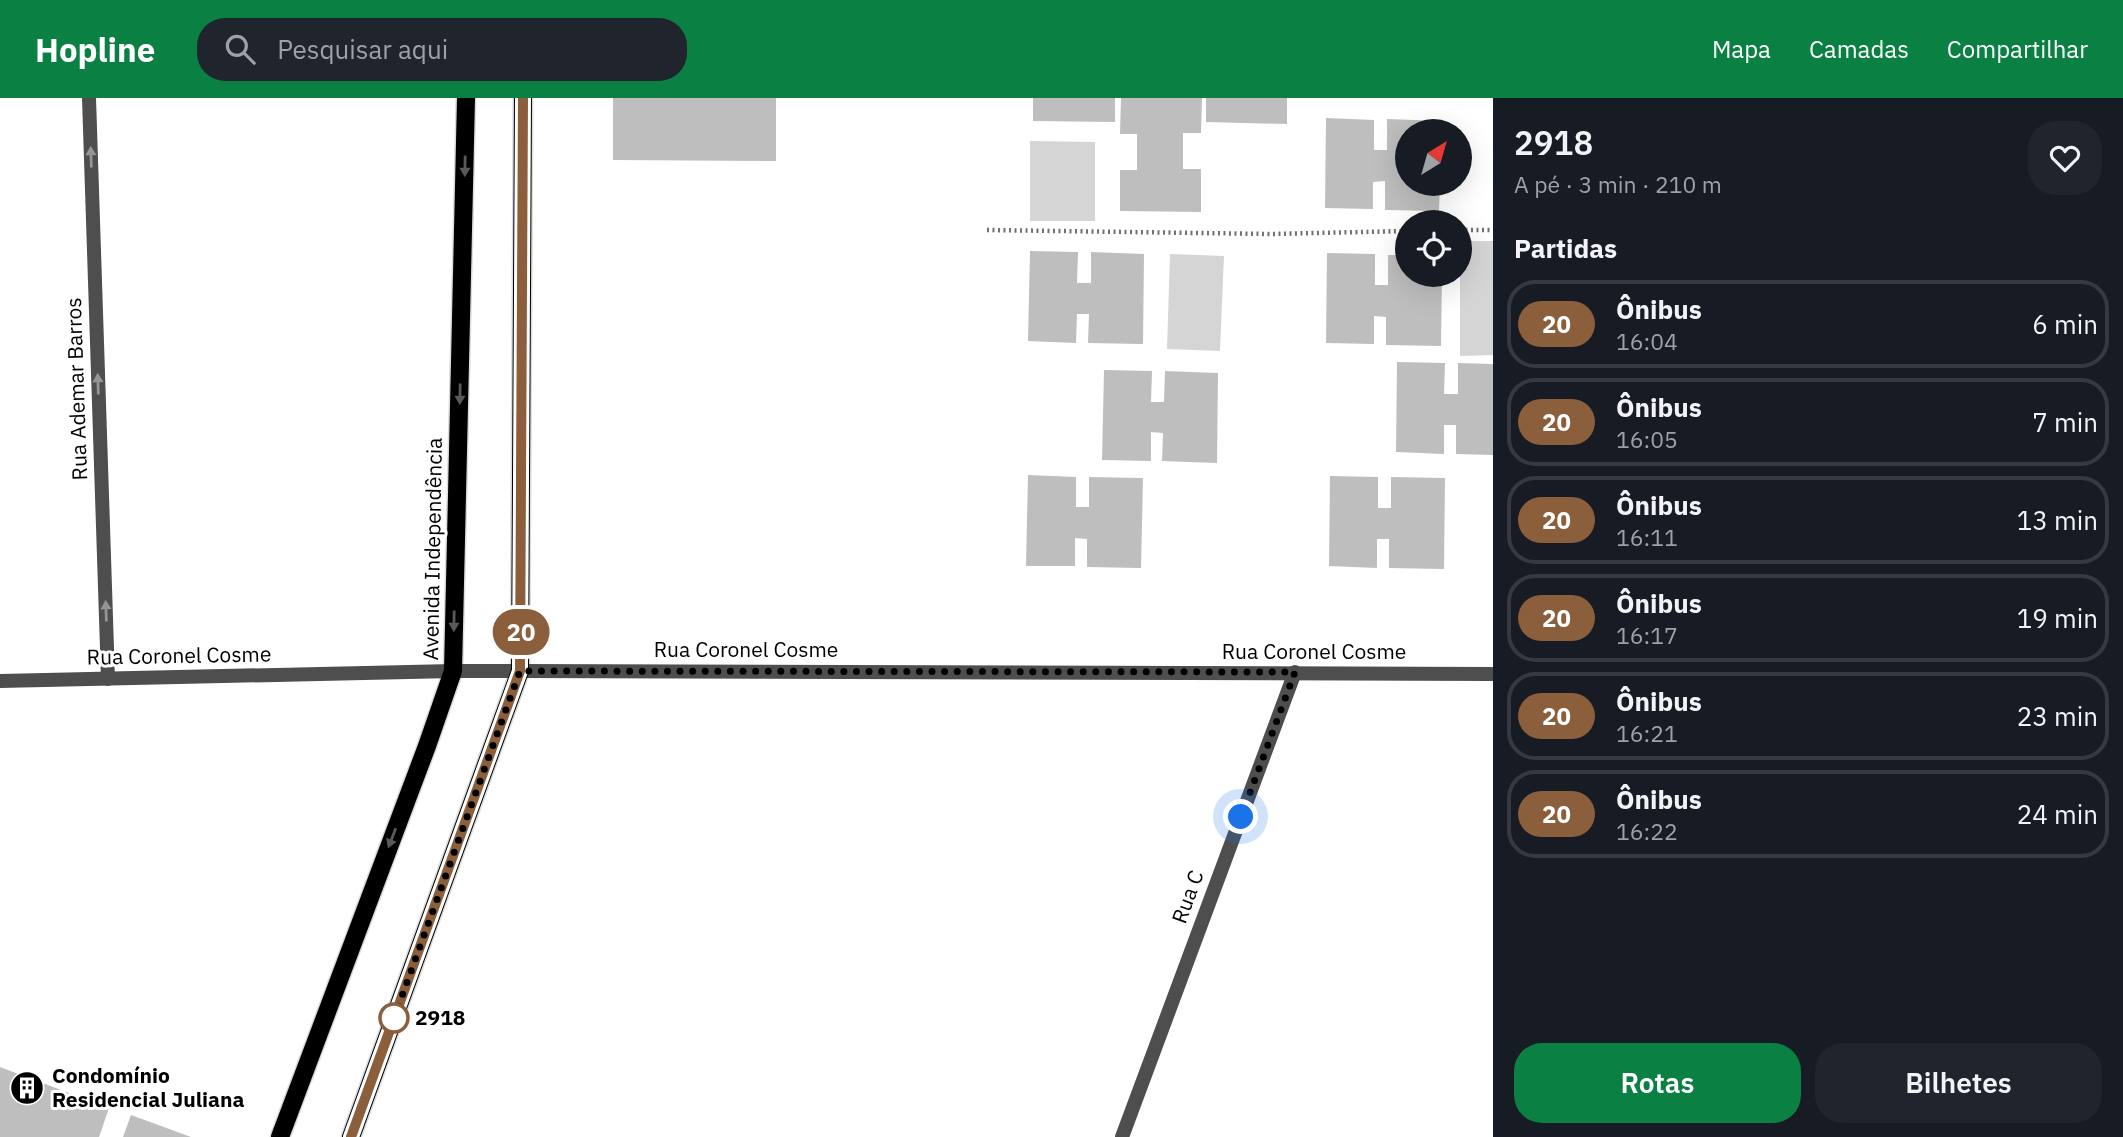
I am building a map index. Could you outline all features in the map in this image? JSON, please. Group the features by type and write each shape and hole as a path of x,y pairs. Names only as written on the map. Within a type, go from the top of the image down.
{"main road":[{"name":"Avenida Independência","path":"280,1137 453,671 467,98"},
{"path":"351,1137 520,671 523,98"}],"street":[{"name":"Rua Ademar Barros","path":"89,98 108,680"},
{"name":"Rua Coronel Cosme","path":"0,681 453,671 1493,674"},
{"name":"Rua C","path":"1122,1137 1295,672"}],"path":[{"path":"988,230 1270,234 1395,232"},
{"path":"1472,230 1493,230"}],"shaded area":[{"path":"1030,141 1095,142 1095,221 1030,221"},
{"path":"1472,241 1493,241 1493,355 1460,356 1460,287 1472,287"},
{"path":"1170,254 1224,256 1220,351 1167,349"}],"building":[{"path":"613,98 776,98 776,161 613,160"},
{"path":"1033,98 1115,98 1115,122 1033,121"},
{"path":"1121,98 1202,98 1201,133 1183,133 1183,169 1201,169 1201,212 1120,211 1120,170 1137,170 1137,134 1120,134"},
{"path":"1206,98 1287,98 1287,124 1206,122"},
{"path":"1326,118 1374,120 1374,150 1387,150 1387,119 1395,119 1395,196 1440,196 1439,210 1385,210 1385,181 1373,182 1373,209 1325,208"},
{"path":"1030,251 1078,252 1077,283 1091,283 1091,252 1144,254 1143,344 1088,343 1089,314 1077,314 1076,343 1028,341"},
{"path":"1327,253 1375,254 1375,285 1388,285 1388,255 1395,255 1395,287 1442,287 1441,346 1386,345 1386,317 1374,316 1374,344 1326,343"},
{"path":"1397,362 1445,363 1444,394 1458,394 1458,363 1493,364 1493,455 1456,454 1456,425 1444,425 1444,454 1396,452"},
{"path":"1104,370 1152,371 1151,402 1164,402 1165,371 1218,373 1217,463 1162,461 1163,433 1151,432 1151,461 1102,460"},
{"path":"1028,475 1076,477 1076,507 1089,507 1089,477 1143,478 1141,568 1087,567 1087,539 1075,538 1075,566 1026,566"},
{"path":"1330,476 1378,477 1378,508 1391,508 1391,477 1445,478 1444,569 1389,568 1389,539 1377,539 1377,568 1329,566"},
{"name":"Condomínio Residencial Juliana","path":"0,1067 109,1108 99,1137 0,1137"},
{"name":"Condomínio Residencial Juliana","path":"131,1115 191,1137 123,1137"}],"bus line":[{"name":"20","path":"351,1137 520,671 523,98"}],"place":[{"name":"2918","path":"394,1018"},
{"name":"Condomínio Residencial Juliana","path":"27,1088"}],"route":[{"path":"394,1018 520,671 1295,672 1241,817"}]}
